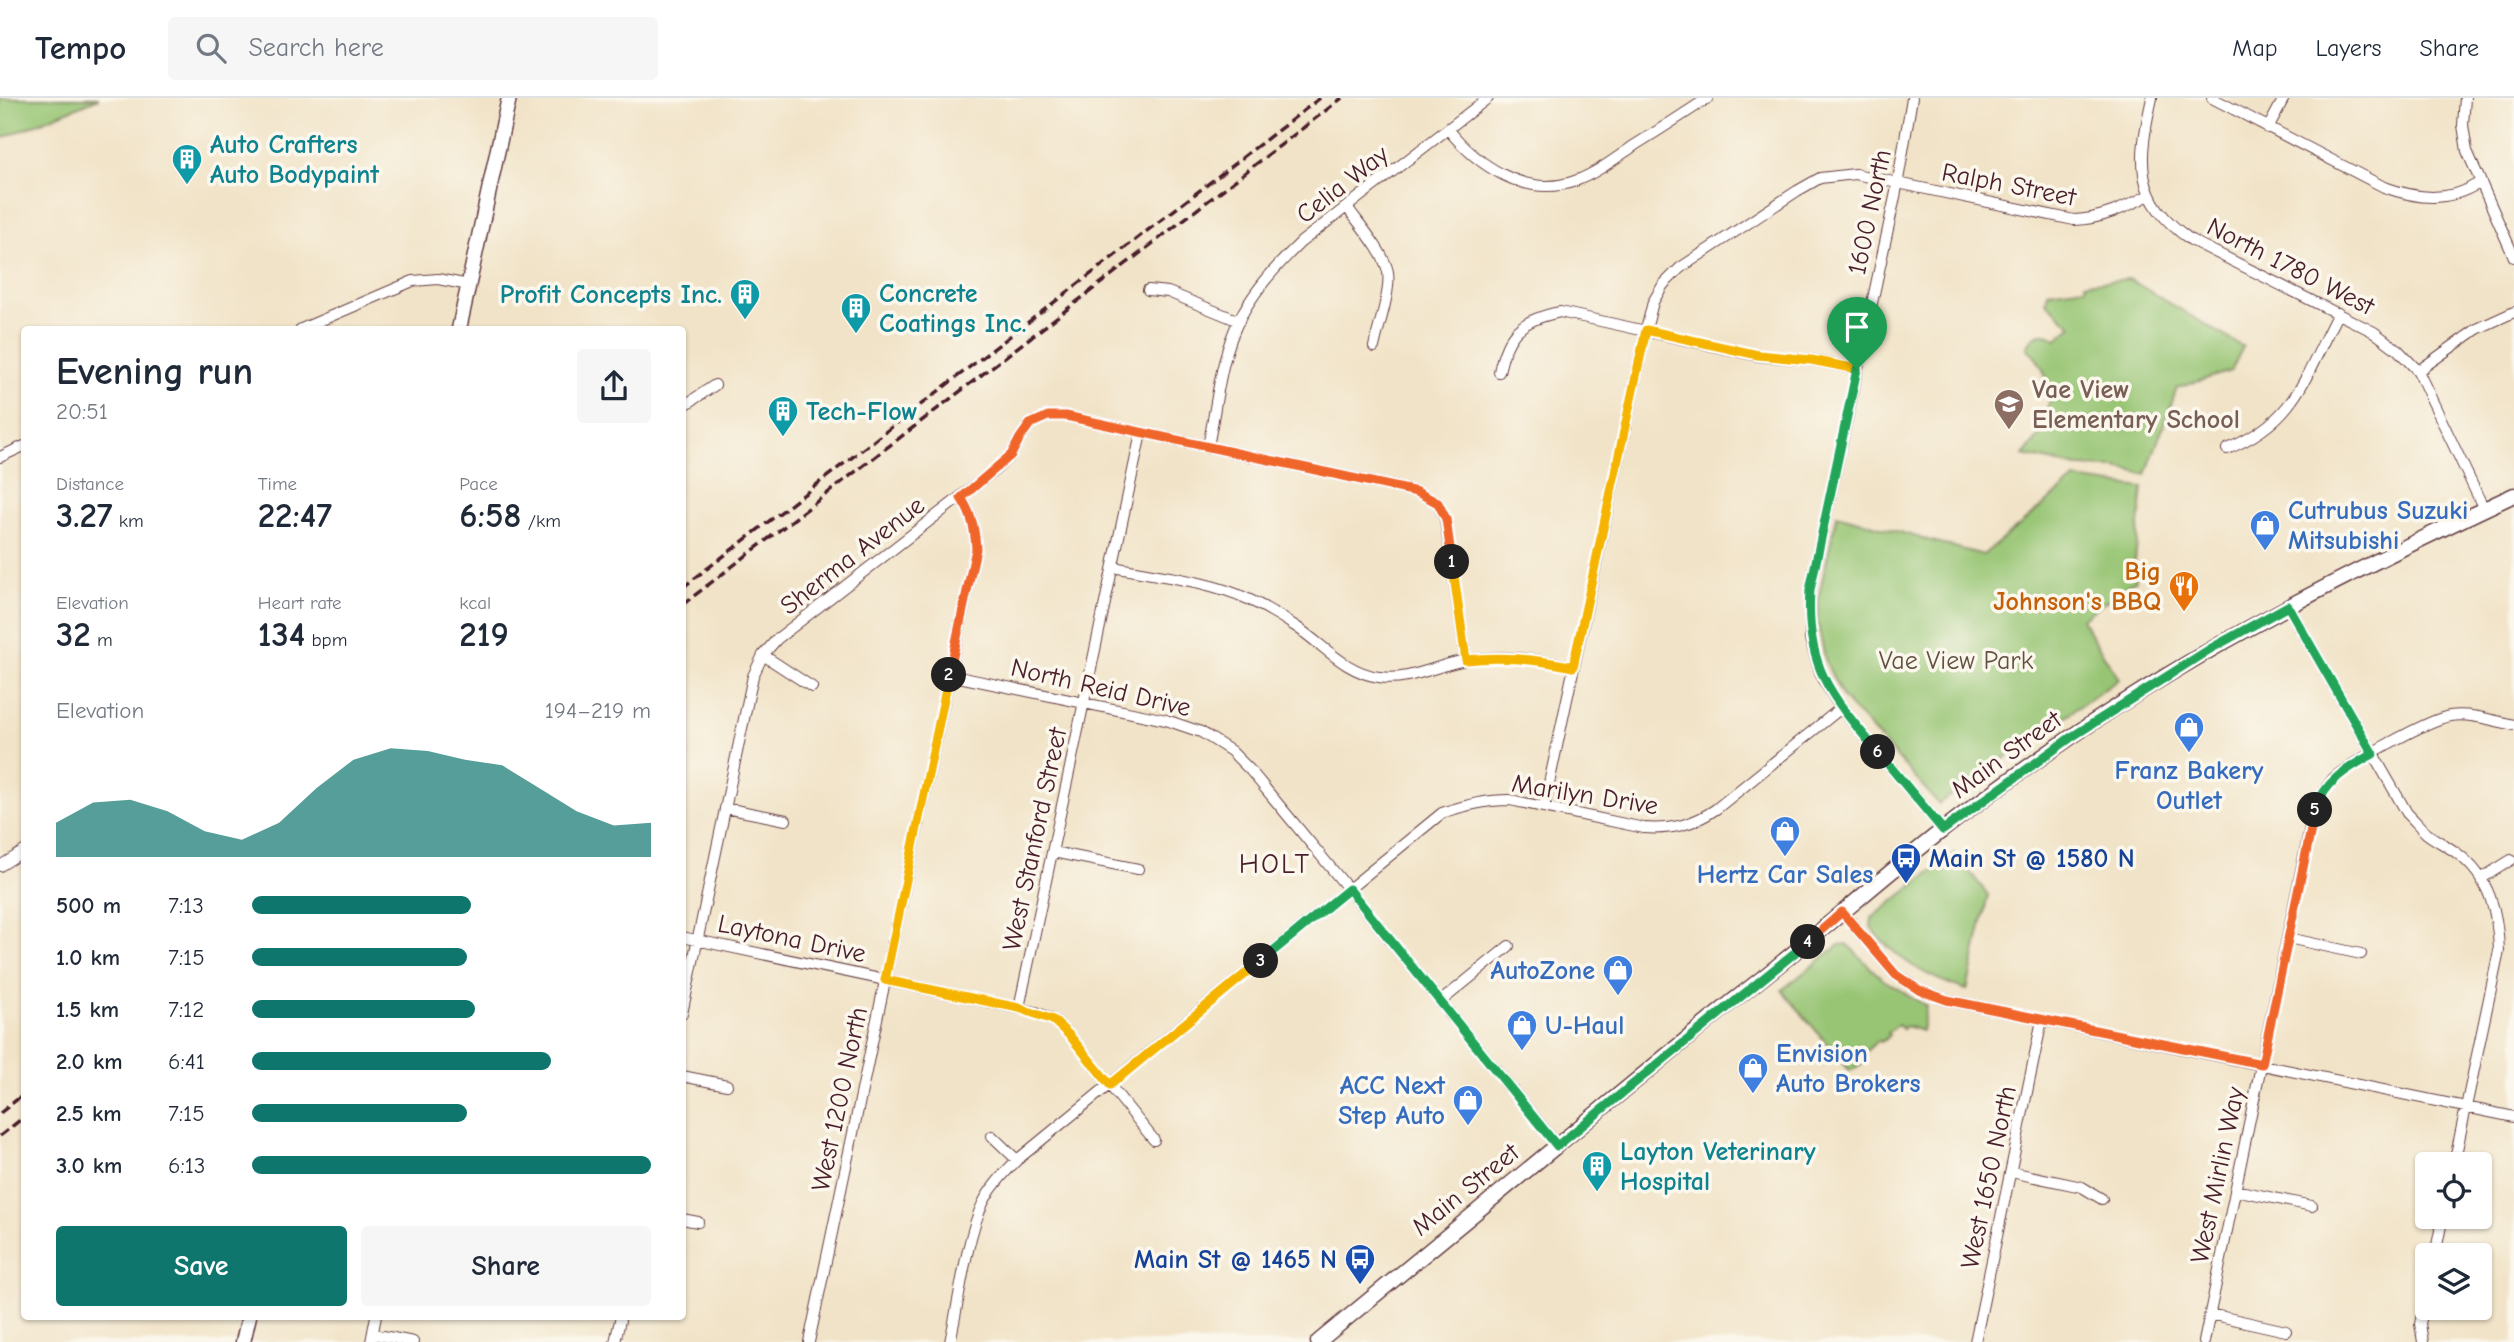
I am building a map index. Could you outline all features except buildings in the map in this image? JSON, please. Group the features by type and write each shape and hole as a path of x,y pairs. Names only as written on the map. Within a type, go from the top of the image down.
{"main road":[{"path":"460,326 509,98"},
{"name":"Main Street","path":"1318,1342 1943,830 2070,738 2210,649 2288,606 2514,495"},
{"path":"243,1342 248,1320"}],"street":[{"name":"Celia Way","path":"1208,446 1226,356 1239,321 1252,297 1275,267 1301,242 1488,98"},
{"path":"1448,129 1477,160 1499,174 1545,186 1572,182 1593,173 1708,98"},
{"name":"1600 North","path":"1912,98 1898,183 1810,590 1808,611 1810,639 1822,678 1841,708 1943,830"},
{"path":"2149,195 2143,163 2143,140 2152,98"},
{"path":"2212,98 2384,187 2410,196 2437,198 2455,194 2479,183"},
{"path":"2269,128 2284,98"},
{"path":"2465,98 2465,138 2479,183 2514,257"},
{"name":"Ralph Street","path":"1544,807 1646,330 1653,302 1662,285 1681,268 1797,191 1820,178 1838,174 1855,174 2074,220 2094,219 2113,213 2149,195"},
{"name":"North 1780 West","path":"2149,195 2158,212 2173,228 2191,240 2374,332 2418,371"},
{"path":"1347,207 1382,257 1387,269 1388,281 1374,347"},
{"path":"308,326 414,281 438,279 469,285"},
{"path":"1148,290 1168,292 1239,321"},
{"path":"1499,372 1504,348 1518,328 1537,316 1560,312 1758,355 1811,360 1857,369"},
{"path":"2484,509 2418,371 2477,329 2514,312"},
{"path":"2227,449 2249,440 2283,414 2295,398 2338,313"},
{"path":"686,404 715,385"},
{"name":"Sherma Avenue","path":"763,656 777,639 961,498 1011,455 1030,424 1048,416 1066,416 1417,492 1438,503 1446,519 1466,660"},
{"name":"West Stanford Street","path":"1019,1008 1141,433"},
{"path":"0,457 21,447"},
{"name":"West 1200 North","path":"809,1342 976,549 975,530 961,498"},
{"path":"1113,567 1216,588 1246,598 1299,629 1346,665 1361,673 1380,678 1401,677 1466,660 1495,657 1524,658 1573,667"},
{"path":"2288,606 2407,813 2427,834 2460,855 2482,878 2494,904 2499,951 2457,1152"},
{"path":"686,996 753,676 763,656 812,687"},
{"name":"North Reid Drive","path":"949,675 1166,720 1200,732 1231,751 1349,889 1557,1146"},
{"name":"Marilyn Drive","path":"950,1342 974,1230 983,1202 1001,1177 1017,1160 1442,813 1467,804 1510,800 1644,828 1662,829 1692,823 1716,809 1841,708"},
{"name":"West Mirlin Way","path":"2204,1342 2312,818 2319,797 2334,778 2432,720 2452,715 2514,725"},
{"path":"725,808 786,820"},
{"path":"1052,852 1138,869"},
{"path":"0,866 21,853"},
{"path":"2482,878 2511,860"},
{"path":"1842,912 1896,975 1919,990 1947,1000 2514,1117"},
{"name":"Laytona Drive","path":"686,938 1019,1008 1053,1020 1070,1036 1154,1140"},
{"path":"2288,938 2361,954"},
{"path":"1440,1002 1509,946"},
{"name":"West 1650 North","path":"1976,1342 2042,1020"},
{"path":"686,1077 727,1085"},
{"path":"992,1136 1017,1160"},
{"path":"2011,1172 2082,1187 2102,1199"},
{"path":"2235,1190 2312,1206"},
{"path":"686,1220 698,1222"},
{"path":"2210,1314 2287,1331"},
{"path":"375,1320 372,1338 413,1342"},
{"path":"615,1342 620,1320"},
{"path":"2421,1320 2423,1342"}],"green space":[{"path":"0,98 99,98 0,139"},
{"path":"2129,279 2243,347 2231,371 2177,388 2146,474 2116,468 2078,467 2023,455 2040,435 2049,401 2046,378 2027,348 2039,334 2057,339 2072,326 2046,302 2048,292 2086,287 2085,283"},
{"name":"Vae View Park","path":"2075,479 2143,488 2134,570 2136,580 2081,619 2119,679 1939,804 1843,698 1826,663 1817,620 1820,590 1837,515 1983,555"},
{"path":"1955,853 1988,895 1967,990 1914,967 1880,939 1871,927 1872,918"},
{"path":"1847,944 1882,979 1926,1006 1922,1031 1906,1026 1903,1029 1898,1024 1887,1033 1889,1035 1883,1041 1877,1041 1864,1053 1864,1062 1850,1071 1782,990 1839,945"}],"railway":[{"path":"686,585 1320,98"},
{"path":"686,602 1342,98"},
{"path":"0,1113 21,1096"},
{"path":"0,1136 21,1119"}],"place":[{"name":"Auto Crafters Auto Bodypaint","path":"187,186"},
{"name":"Profit Concepts Inc.","path":"745,321"},
{"name":"Concrete Coatings Inc.","path":"856,335"},
{"name":"Vae View Elementary School","path":"2009,431"},
{"name":"Tech-Flow","path":"783,438"},
{"name":"Cutrubus Suzuki Mitsubishi","path":"2265,552"},
{"name":"Big Johnson's BBQ","path":"2184,613"},
{"name":"Franz Bakery Outlet","path":"2189,754"},
{"name":"Hertz Car Sales","path":"1785,858"},
{"name":"Main St @ 1580 N","path":"1906,885"},
{"name":"AutoZone","path":"1618,997"},
{"name":"U-Haul","path":"1522,1052"},
{"name":"Envision Auto Brokers","path":"1753,1095"},
{"name":"ACC Next Step Auto","path":"1468,1127"},
{"name":"Layton Veterinary Hospital","path":"1597,1193"},
{"name":"Main St @ 1465 N","path":"1360,1286"}],"district":[{"name":"HOLT","path":"1275,863"}],"route":[{"path":"1646,330 1758,355 1811,360 1857,369 1810,590 1810,639 1822,678 1841,708 1943,830 2070,738 2210,649 2288,606 2373,754 2334,778 2319,797 2312,818 2262,1064 1947,1000 1919,990 1896,975 1842,912 1557,1146 1349,889 1110,1085 1070,1036 1053,1020 1019,1008 885,980 976,549 975,530 961,498 1011,455 1030,424 1048,416 1066,416 1417,492 1438,503 1446,519 1466,660 1524,658 1573,667 1646,330"}]}
